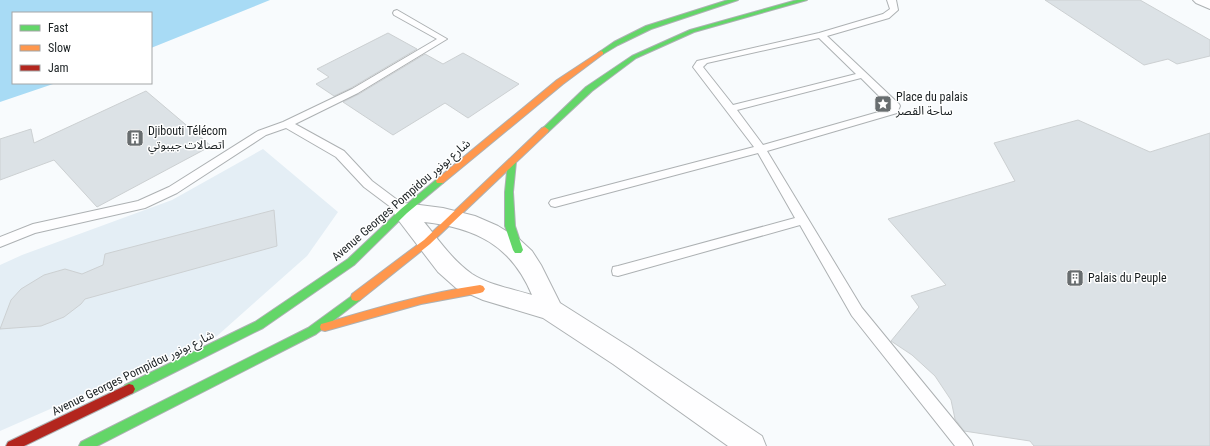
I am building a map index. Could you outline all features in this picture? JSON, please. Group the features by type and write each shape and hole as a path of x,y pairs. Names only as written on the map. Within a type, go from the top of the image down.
{"main road":[{"name":"Avenue Georges Pompidou شارع بونور","path":"12,446 258,325 351,262 404,211 560,82 610,46 649,26 735,0"},
{"path":"312,331 427,242 589,89 634,57 692,31 804,0"},
{"path":"649,26 669,40"},
{"path":"512,162 509,192 510,226 518,250"},
{"path":"85,446 312,331 407,303 444,294 480,289"}],"street":[{"path":"1201,0 1210,4"},
{"path":"404,211 454,218 475,224 495,234 518,250 535,273 551,310"},
{"path":"404,211 446,266 464,280 480,289 551,310 622,356 752,446"}],"lane":[{"path":"891,0 893,2 894,10 886,16 821,35 704,61 700,63 698,67 761,149 857,312 965,446"},
{"path":"0,242 33,230 142,205 173,190 262,133 287,124 355,91 443,39 397,13"},
{"path":"555,203 761,149 893,111 895,106 821,35"},
{"path":"730,109 863,75"},
{"path":"287,124 340,154 368,184 404,211"},
{"path":"618,271 803,220"}],"shaded area":[{"path":"263,149 338,212 307,256 217,336 0,431 0,265 22,255 172,200"}],"water":[{"path":"0,0 270,0 152,48 152,12 12,12 12,84 53,84 0,102"}],"building":[{"path":"1045,0 1140,0 1210,40 1210,56 1177,64 1168,59 1144,65"},
{"path":"388,33 417,49 351,88 334,96 316,84 329,77 317,69"},
{"path":"463,53 519,84 468,118 445,103 393,135 343,102 425,54 443,64"},
{"name":"Djibouti Télécom اتصالات جيبوتي","path":"146,91 211,146 97,207 54,160 0,180 0,139 31,129 34,143"},
{"name":"Palais du Peuple","path":"1078,120 1150,152 1210,133 1210,446 1034,446 1030,441 964,431 955,419 951,400 935,376 912,355 891,341 919,307 911,296 946,285 888,219 1015,181 994,143"},
{"path":"274,210 277,246 85,299 64,317 41,326 0,329 11,300 21,289 44,275 65,269 82,274 103,265 105,254"}],"traffic: fast":[{"path":"601,53 616,43 665,21 735,0"},
{"path":"545,130 589,89 634,57 692,31 804,0"},
{"path":"512,162 509,192 510,226 518,250"},
{"path":"129,389 259,325 351,262 404,211 440,181"},
{"path":"85,446 312,331 356,297"}],"traffic: slow":[{"path":"440,181 560,82 601,53"},
{"path":"356,297 427,242 545,130"},
{"path":"325,327 421,300 480,289"}],"traffic: jam":[{"path":"12,446 129,389"}],"place":[{"name":"Place du palais ساحة القصر","path":"883,104"},
{"name":"Djibouti Télécom اتصالات جيبوتي","path":"135,138"},
{"name":"Palais du Peuple","path":"1075,278"}]}
